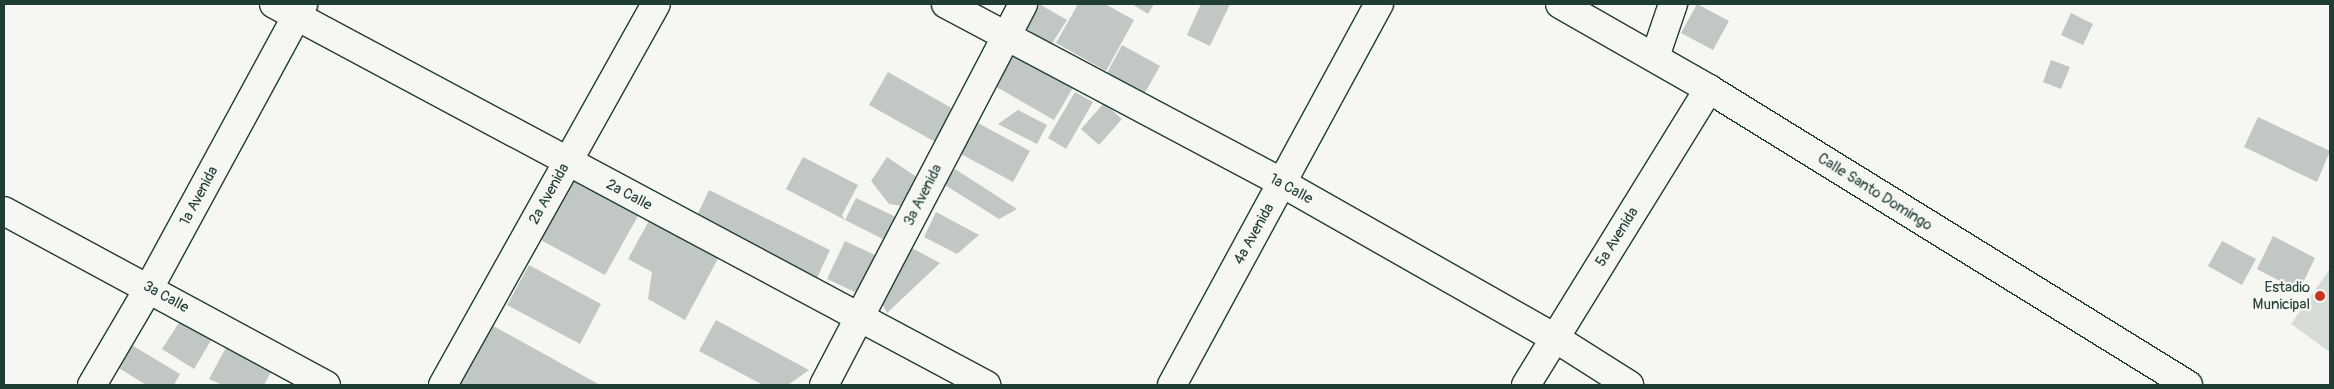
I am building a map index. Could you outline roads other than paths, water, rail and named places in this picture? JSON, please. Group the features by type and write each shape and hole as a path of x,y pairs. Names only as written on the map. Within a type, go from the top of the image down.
{"street":[{"name":"2a Avenida","path":"443,385 656,4"},
{"name":"1a Calle","path":"946,4 1282,183 1555,338 1629,385"},
{"name":"3a Avenida","path":"824,385 1023,4"},
{"name":"4a Avenida","path":"1172,385 1379,4"},
{"name":"Calle Santo Domingo","path":"1560,4 1709,89 2188,385"},
{"path":"1655,57 1673,4"},
{"name":"2a Calle","path":"291,8 567,161 986,385"},
{"name":"1a Avenida","path":"92,385 149,288 291,8"},
{"name":"5a Avenida","path":"1526,385 1709,89"},
{"name":"3a Calle","path":"4,211 326,385"}],"place":[{"name":"Estadio Municipal","path":"2320,296"}]}
